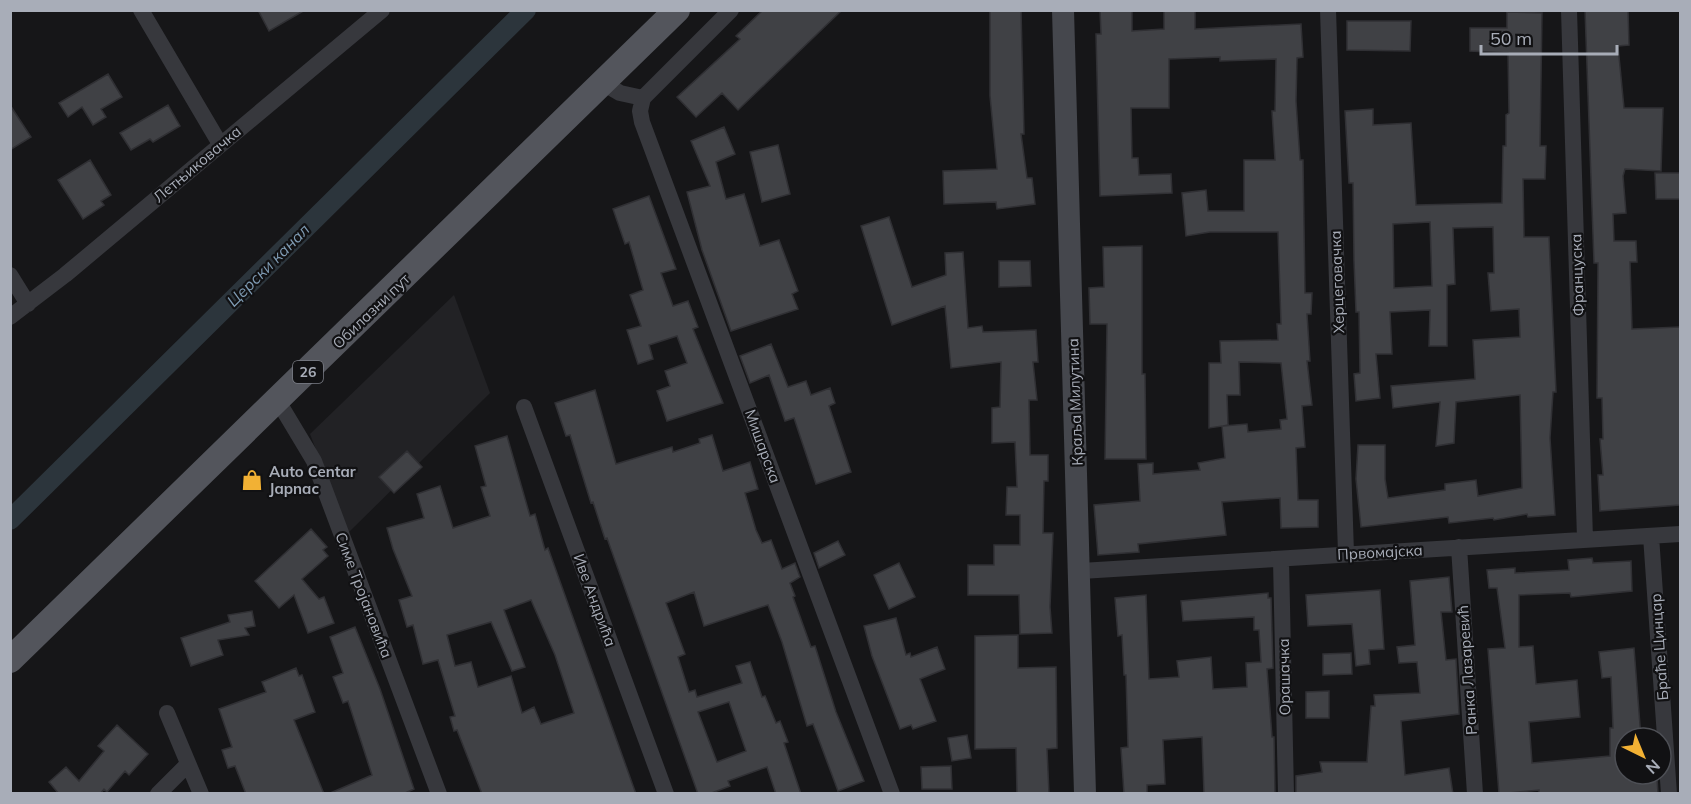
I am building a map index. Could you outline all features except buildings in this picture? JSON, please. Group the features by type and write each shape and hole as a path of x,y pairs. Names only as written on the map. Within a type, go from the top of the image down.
{"main road":[{"name":"Обилазни пут","path":"10,660 677,10"},
{"name":"Краља Милутина","path":"1064,10 1081,571 1085,794"}],"street":[{"path":"141,10 220,144"},
{"path":"603,83 620,93 643,98 731,10"},
{"name":"Херцеговачка","path":"1328,10 1346,553"},
{"name":"Француска","path":"1569,10 1584,539"},
{"name":"Летњиковачка","path":"10,317 220,144 371,14"},
{"name":"Мишарска","path":"643,98 640,111 651,146 892,794"},
{"path":"10,275 28,304"},
{"name":"Симе Тројановића","path":"278,401 314,461 439,794"},
{"name":"Иве Андрића","path":"524,407 666,794"},
{"name":"Првомајска","path":"1081,571 1680,534"},
{"name":"Браће Цинцар","path":"1651,536 1669,794"},
{"name":"Ранка Лазаревић","path":"1459,548 1475,794"},
{"name":"Орашачка","path":"1281,560 1287,794"},
{"path":"167,713 201,794"},
{"path":"158,794 188,764"}],"shaded area":[{"path":"454,295 490,393 348,533 310,434"}],"waterway":[{"name":"Церски канал","path":"10,520 526,10"}],"place":[{"name":"Auto Centar Japnac","path":"252,480"}]}
